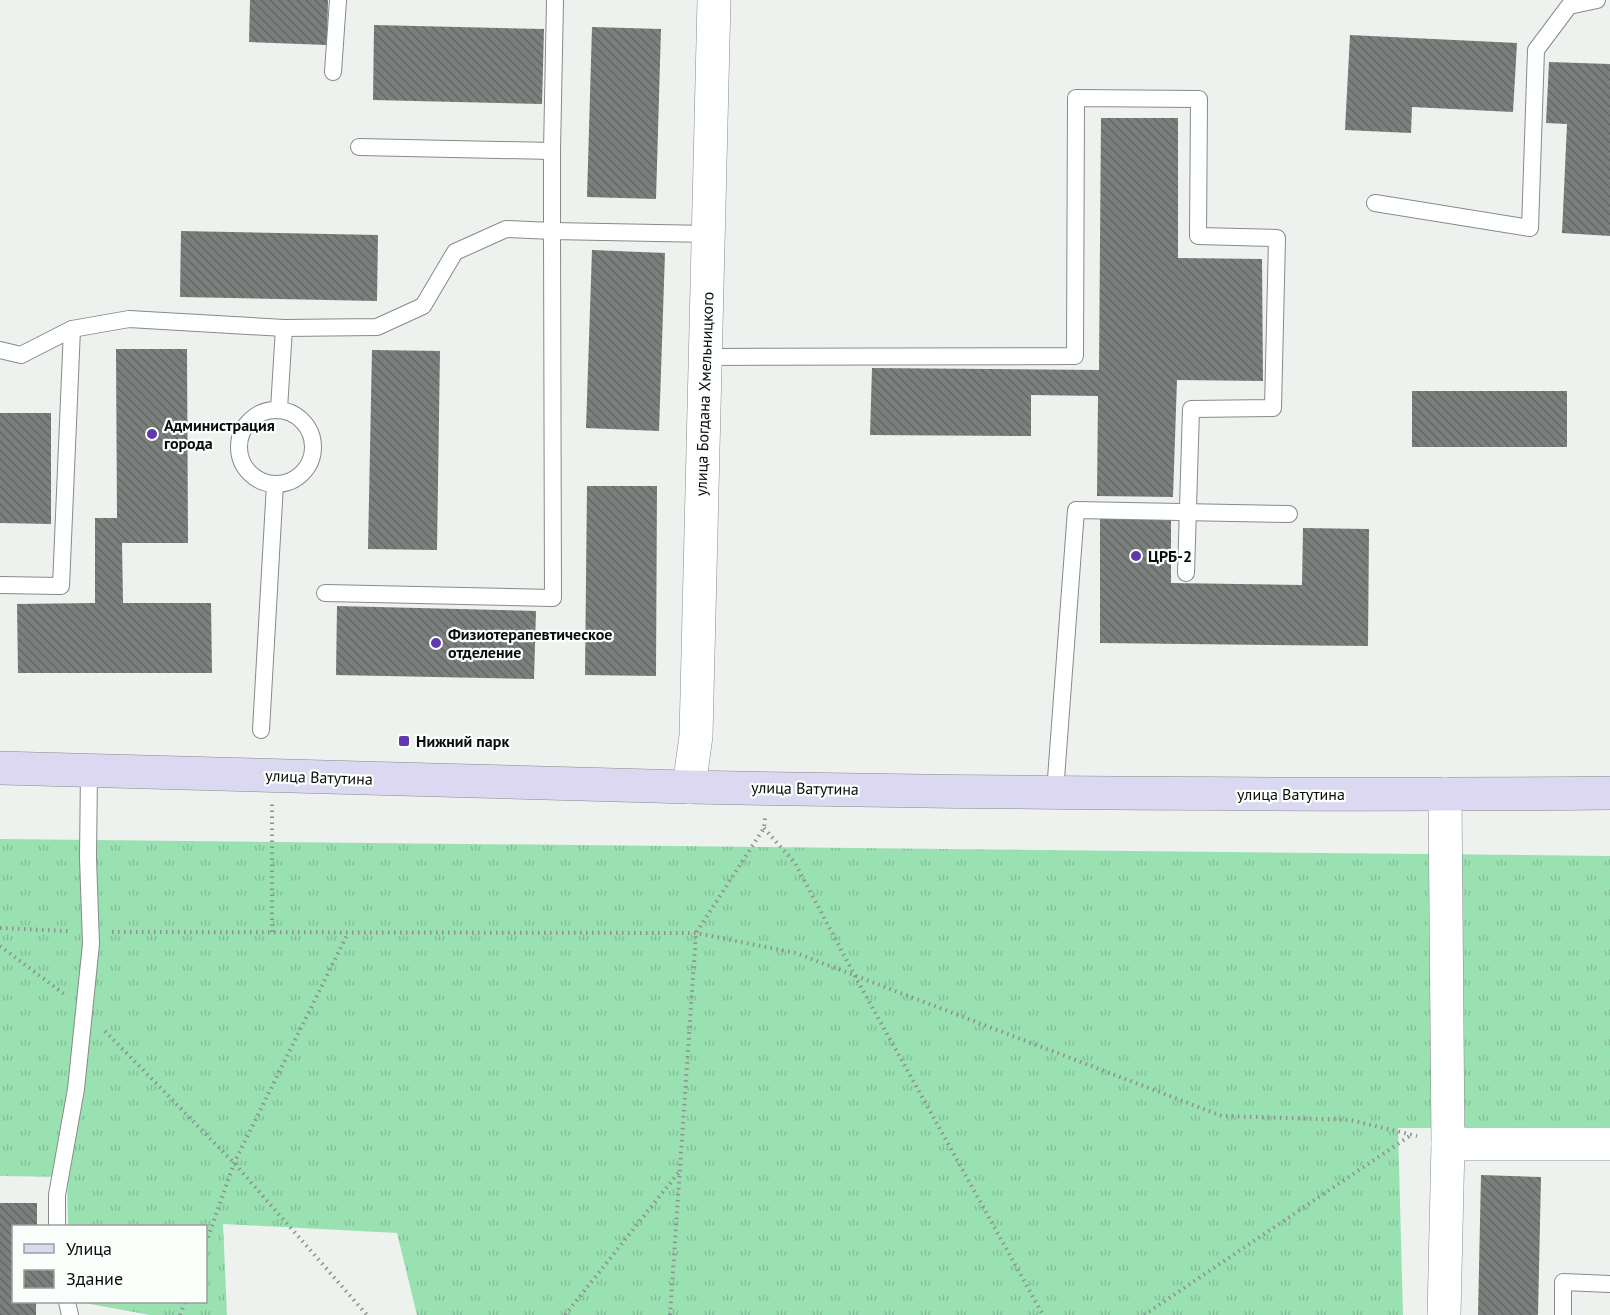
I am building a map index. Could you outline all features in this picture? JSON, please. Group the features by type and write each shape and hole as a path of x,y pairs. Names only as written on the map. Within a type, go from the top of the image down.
{"main road":[{"name":"улица Ватутина","path":"0,768 689,787 1445,795 1610,793"}],"street":[{"name":"улица Богдана Хмельницкого","path":"689,787 696,736 714,0"},
{"path":"1444,1315 1448,1144 1445,795"},
{"path":"1448,1144 1610,1144"}],"lane":[{"path":"333,72 338,0"},
{"path":"325,593 553,598 552,151 555,0"},
{"path":"1375,202 1530,228 1536,50 1566,3 1597,0"},
{"path":"705,357 1076,356 1076,98 1199,99 1198,236 1277,238 1273,408 1191,409 1186,573"},
{"path":"359,147 552,151"},
{"path":"0,350 21,356 72,329 129,319 284,328 377,327 423,306 455,252 506,229 709,234"},
{"path":"279,410 284,328"},
{"path":"0,585 62,586 72,329"},
{"path":"279,410 293,414 303,422 310,432 313,444 312,456 307,467 298,477 275,484 253,475 245,466 240,455 239,444 242,432 258,414 279,410"},
{"path":"261,730 275,484"},
{"path":"1055,792 1076,510 1289,514"},
{"path":"57,1225 57,1195 76,1089 91,932 88,858 89,770"},
{"path":"1563,1315 1563,1282 1610,1284"}],"path":[{"path":"272,775 272,932"},
{"path":"670,1315 696,933 764,828 769,788"},
{"path":"764,828 795,863 1043,1315"},
{"path":"0,928 91,932 696,933 796,953 1222,1116 1350,1120 1448,1144"},
{"path":"207,1241 234,1163 348,933"},
{"path":"0,946 84,1009 234,1163 367,1315"},
{"path":"1144,1315 1412,1135"},
{"path":"565,1315 680,1172"}],"green space":[{"path":"0,839 1610,856 1610,1128 1398,1128 1403,1315 417,1315 397,1233 223,1224 227,1315 150,1315 84,1303 207,1303 207,1225 68,1225 67,1177 0,1176"}],"building":[{"path":"250,0 328,0 327,45 249,42"},
{"path":"374,25 544,29 542,104 373,100"},
{"path":"592,27 661,29 656,199 587,197"},
{"path":"1350,35 1517,43 1513,112 1412,107 1411,133 1345,130"},
{"path":"1549,62 1610,64 1610,236 1562,233 1567,124 1546,123"},
{"path":"1101,118 1178,118 1178,258 1262,259 1263,381 1177,380 1173,497 1097,496 1098,396 1031,395 1031,436 870,435 872,368 1099,370"},
{"path":"181,231 378,235 377,301 180,297"},
{"path":"592,250 665,253 659,431 586,428"},
{"name":"Администрация города","path":"116,349 187,349 188,543 122,543 123,603 211,603 212,673 18,673 17,604 95,603 95,518 117,518"},
{"path":"372,350 440,351 437,550 368,549"},
{"path":"1412,391 1567,391 1567,447 1412,447"},
{"path":"0,413 51,413 51,524 0,523"},
{"path":"587,486 657,486 656,676 585,675"},
{"name":"ЦРБ-2","path":"1100,517 1171,517 1171,583 1302,585 1303,528 1369,529 1368,646 1100,643"},
{"name":"Физиотерапевтическое отделение","path":"337,606 536,611 534,679 336,675"},
{"path":"1481,1175 1541,1177 1538,1315 1478,1315"},
{"path":"0,1203 37,1203 37,1225 12,1225 12,1303 36,1303 36,1315 0,1315"}],"place":[{"name":"Администрация города","path":"152,434"},
{"name":"ЦРБ-2","path":"1136,556"},
{"name":"Физиотерапевтическое отделение","path":"436,643"},
{"name":"Нижний парк","path":"404,741"}]}
